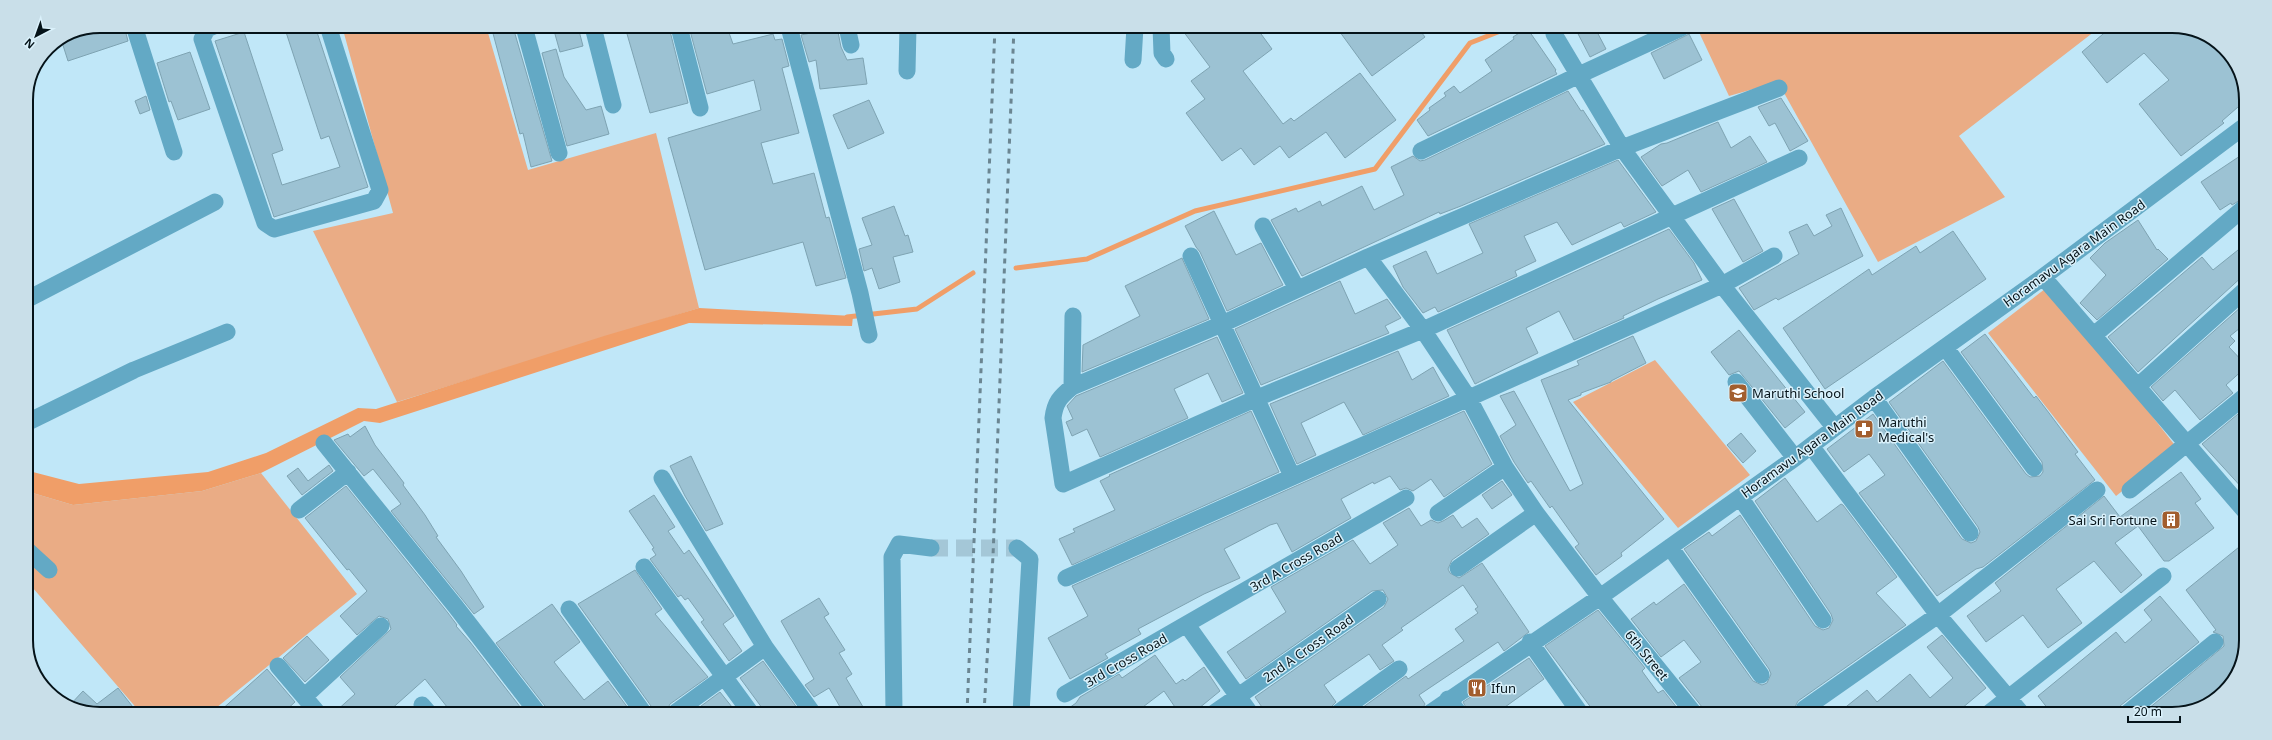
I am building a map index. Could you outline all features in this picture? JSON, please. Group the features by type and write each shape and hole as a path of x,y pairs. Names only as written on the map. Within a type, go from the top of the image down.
{"street":[{"path":"136,33 174,152"},
{"path":"205,33 202,39 265,223 274,229 374,201 380,190 330,33"},
{"path":"526,33 559,153"},
{"path":"595,33 613,105"},
{"path":"681,33 700,108"},
{"path":"791,33 860,293 869,335"},
{"path":"848,33 851,45"},
{"path":"907,70 908,33"},
{"path":"1133,60 1135,33"},
{"path":"1162,33 1162,53 1166,59"},
{"path":"1422,151 1579,75 1670,33"},
{"path":"1554,34 1622,148 1722,285 1834,427"},
{"path":"1779,88 1622,148 1368,257 1222,324 1072,387 1059,398 1054,407 1053,418 1063,484 1257,398 1424,330 1799,158"},
{"name":"Horamavu Agara Main Road","path":"1438,707 1530,642 1600,597 1795,458 1834,427 2043,277 2239,130"},
{"path":"33,296 215,202"},
{"path":"2094,335 2239,212"},
{"path":"1263,226 1297,290"},
{"path":"1190,256 1292,476"},
{"path":"1066,578 1722,285 1774,256"},
{"name":"6th Street","path":"1368,257 1424,330 1469,399 1505,467 1536,513 1600,597 1689,707"},
{"path":"2043,277 2239,502"},
{"path":"2138,386 2239,295"},
{"path":"1072,387 1073,316"},
{"path":"33,420 134,370 226,332"},
{"path":"1944,347 2034,468"},
{"path":"1736,382 1795,458"},
{"path":"1874,398 1970,533"},
{"path":"2130,490 2239,400"},
{"path":"324,443 456,606 534,707"},
{"path":"1811,446 1938,615 2016,707"},
{"path":"1438,513 1505,467"},
{"path":"299,510 348,472"},
{"path":"662,478 765,647 808,707"},
{"path":"1807,707 1938,615 2097,490"},
{"path":"1740,497 1823,620"},
{"name":"3rd A Cross Road","path":"1187,625 1406,498"},
{"path":"1458,568 1536,513"},
{"path":"894,707 892,557 899,544 931,548"},
{"path":"1670,547 1761,675"},
{"path":"1017,548 1030,559 1021,707"},
{"path":"33,555 49,570"},
{"path":"644,567 723,678 746,707"},
{"path":"1997,707 2163,576"},
{"name":"2nd A Cross Road","path":"1223,707 1378,599"},
{"path":"569,609 639,707"},
{"path":"1187,625 1246,707"},
{"name":"3rd Cross Road","path":"1065,694 1187,625"},
{"path":"305,696 382,626"},
{"path":"1530,642 1576,707"},
{"path":"2135,707 2215,642"},
{"path":"683,707 765,647"},
{"path":"278,666 313,707"},
{"path":"1346,707 1399,669"},
{"path":"1448,699 1454,707"}],"shaded area":[{"path":"344,33 488,33 528,170 656,133 699,308 397,402 313,231 393,213"},
{"path":"1699,33 2093,33 1959,136 2005,197 1878,262 1778,82 1729,96"},
{"path":"2050,285 2177,448 2116,496 1988,333"},
{"path":"699,308 853,316 852,326 689,323 380,423 364,421 261,473 202,491 73,505 33,493 33,472 79,484 208,472 266,453 358,408 376,409 604,336"},
{"path":"1655,360 1750,475 1678,528 1573,402"},
{"path":"261,473 357,594 217,707 136,707 33,588 33,493 73,505 202,491"}],"building":[{"path":"126,33 128,41 68,61 63,44 75,38 87,34"},
{"path":"244,33 283,150 272,154 282,185 340,167 329,136 321,139 286,33 317,33 368,187 274,217 215,41"},
{"path":"493,33 515,33 552,161 531,167 523,133 520,134"},
{"path":"555,33 580,33 583,46 560,52"},
{"path":"627,33 670,33 688,103 650,113"},
{"path":"691,33 729,33 733,44 773,34 775,40 782,39 789,66 782,68 799,133 761,143 773,184 814,173 826,218 829,217 846,278 816,286 803,242 705,270 668,138 761,110 754,80 707,94"},
{"path":"811,33 838,33 841,47 847,60 863,58 867,84 820,89 816,60 809,62 801,35"},
{"path":"1184,33 1260,33 1272,49 1243,71 1283,124 1291,118 1294,121 1360,73 1396,120 1345,158 1326,132 1289,158 1280,146 1254,165 1241,148 1222,161 1186,113 1205,99 1191,81 1210,67"},
{"path":"1341,33 1422,33 1425,37 1372,76"},
{"path":"1519,33 1530,33 1556,70 1555,71 1557,74 1428,136 1417,120 1430,110 1429,108 1446,96 1444,93 1454,86 1460,93 1492,71 1485,60 1514,39 1513,37"},
{"path":"1578,33 1598,33 1606,49 1590,57"},
{"path":"2104,33 2172,33 2189,35 2209,44 2228,63 2238,87 2239,106 2222,121 2224,123 2181,156 2139,104 2169,80 2144,53 2107,83 2082,52"},
{"path":"1689,34 1702,60 1664,79 1651,53"},
{"path":"556,49 564,77 586,110 601,106 609,134 567,146 542,53"},
{"path":"190,52 210,109 178,120 171,101 169,102 157,63"},
{"path":"1568,91 1581,111 1583,110 1605,144 1461,206 1440,214 1439,212 1302,276 1271,220 1296,208 1298,212 1320,201 1322,206 1362,186 1374,210 1404,195 1391,167 1413,156 1420,161 1425,160"},
{"path":"146,96 150,110 140,114 135,101"},
{"path":"1781,98 1808,141 1790,151 1775,123 1769,126 1758,107"},
{"path":"869,100 884,133 848,149 833,115"},
{"path":"1718,122 1731,148 1750,136 1767,162 1701,192 1688,170 1662,186 1641,157 1661,144 1667,143"},
{"path":"2239,157 2239,201 2232,205 2231,203 2220,210 2201,182"},
{"path":"1618,160 1656,212 1624,227 1621,222 1572,245 1557,222 1524,236 1536,261 1515,271 1517,276 1438,312 1435,307 1423,313 1403,287 1393,266 1426,251 1437,274 1483,253 1469,224"},
{"path":"1734,199 1763,251 1743,262 1712,209"},
{"path":"894,206 905,236 908,235 913,252 893,257 900,282 879,289 872,268 864,271 859,249 872,245 862,218"},
{"path":"1841,208 1863,256 1778,300 1776,298 1754,310 1739,288 1799,254 1789,232 1807,224 1814,236 1832,226 1826,215"},
{"path":"1214,211 1236,255 1261,243 1283,285 1227,311 1200,252 1185,226"},
{"path":"2138,220 2157,250 2158,249 2168,259 2097,320 2080,303 2106,275 2090,258 2105,243"},
{"path":"1669,229 1694,263 1702,280 1658,299 1623,316 1624,318 1574,340 1559,311 1526,328 1538,353 1475,384 1447,330"},
{"path":"1953,231 1986,279 1825,389 1783,328 1869,269 1872,275 1916,246 1920,253"},
{"path":"2238,250 2239,251 2239,279 2138,372 2108,337 2202,257 2213,270"},
{"path":"1182,258 1209,319 1082,372 1083,345 1140,316 1125,286"},
{"path":"1340,281 1355,314 1387,299 1401,318 1385,326 1389,333 1261,385 1235,329"},
{"path":"2239,309 2239,329 2230,336 2235,341 2229,347 2239,358 2239,373 2226,385 2233,393 2200,420 2175,390 2163,401 2151,387"},
{"path":"1739,330 1805,412 1785,428 1739,371 1729,375 1711,352"},
{"path":"1985,334 2034,398 2036,396 2049,413 2078,452 2075,454 2095,480 1983,567 1976,569 1937,596 1859,493 1885,475 1869,454 1844,472 1827,449 1873,414 1962,539 1971,543 1976,541 1980,532 1978,527 1889,402 1943,361 2026,474 2030,477 2040,476 2043,472 2042,462 1961,352"},
{"path":"1633,336 1646,363 1611,382 1581,393 1581,395 1568,400 1664,519 1621,553 1622,556 1596,575 1575,547 1579,544 1552,506 1550,508 1531,481 1528,483 1514,462 1500,436 1516,425 1500,396 1514,391 1570,491 1583,484 1541,380 1579,365 1577,361"},
{"path":"1217,337 1243,393 1222,402 1208,373 1174,389 1188,418 1100,457 1087,429 1072,436 1066,422 1073,419 1067,406 1076,396"},
{"path":"1398,351 1412,380 1433,367 1449,396 1363,435 1344,402 1301,423 1316,455 1297,464 1270,404"},
{"path":"1251,411 1279,472 1072,565 1059,539 1075,532 1073,529 1115,510 1100,481 1110,476 1109,475"},
{"path":"1464,411 1492,464 1444,497 1431,479 1413,491 1406,488 1400,490 1390,476 1374,484 1373,482 1341,499 1351,518 1292,552 1277,523 1270,525 1224,549 1240,578 1204,594 1138,629 1141,634 1105,654 1108,658 1070,679 1048,638 1088,616 1072,586"},
{"path":"2239,413 2239,485 2202,444"},
{"path":"365,426 375,445 404,483 403,485 438,536 436,537 461,571 484,607 474,614 391,511 401,504 373,469 364,476 334,440 348,434 350,437"},
{"path":"1741,433 1756,451 1743,463 1727,445"},
{"path":"691,456 723,524 706,531 685,496 670,466"},
{"path":"329,465 333,471 302,495 287,476 298,468 308,481"},
{"path":"2181,472 2201,499 2195,503 2214,528 2169,561 2164,561 2138,526 2115,543 2142,575 2121,593 2094,561 2056,589 2082,623 2048,648 2023,615 1986,642 1967,616 2001,591 1995,583 2104,496 2120,517"},
{"path":"1785,478 1817,522 1841,504 1843,505 1897,577 1876,593 1906,625 1798,701 1795,707 1702,707 1679,678 1701,662 1684,640 1661,657 1631,619 1654,602 1656,605 1684,584 1753,681 1762,685 1767,683 1771,674 1769,669 1684,549 1709,532 1712,536 1740,515 1815,626 1823,630 1829,628 1833,620 1831,614 1755,501"},
{"path":"1502,481 1512,495 1492,509 1482,495"},
{"path":"346,486 448,613 457,625 456,626 520,707 447,707 425,679 394,707 341,707 355,694 340,677 391,629 388,619 379,616 357,635 340,616 367,591 349,569 347,570 305,518"},
{"path":"654,495 675,527 668,531 684,554 689,550 734,616 723,624 742,651 729,661 701,622 704,620 688,598 685,600 681,595 678,597 650,559 656,555 652,549 654,548 629,511"},
{"path":"1409,508 1421,526 1431,520 1438,523 1453,515 1462,528 1477,518 1489,534 1452,560 1448,569 1450,573 1459,578 1482,563 1529,632 1504,651 1498,642 1419,695 1425,704 1423,707 1363,707 1406,676 1408,679 1464,641 1455,629 1478,613 1475,609 1478,607 1463,585 1401,628 1403,630 1382,645 1394,661 1380,670 1369,654 1324,685 1336,702 1331,707 1262,707 1255,697 1384,607 1388,599 1383,590 1372,591 1246,679 1227,652 1286,612 1271,587 1353,540 1370,564 1398,545 1383,523"},
{"path":"2239,547 2239,640 2237,657 2228,677 2213,693 2201,700 2180,706 2150,707 2224,646 2223,636 2213,632 2216,630 2186,590"},
{"path":"635,570 662,609 655,614 708,677 670,704 668,707 651,707 578,604"},
{"path":"2160,596 2199,642 2120,707 2047,707 2038,696 2116,632 2125,643 2152,620 2144,610"},
{"path":"819,598 829,614 824,617 845,650 839,653 852,674 846,678 863,707 840,707 829,688 814,697 805,685 814,679 781,621"},
{"path":"552,604 580,642 554,662 584,700 608,681 627,707 545,707 496,643"},
{"path":"1598,610 1645,668 1642,671 1658,693 1663,690 1676,707 1591,707 1545,646"},
{"path":"1942,635 1986,688 1963,707 1846,707 1867,690 1877,702 1910,674 1930,698 1953,678 1927,647"},
{"path":"307,636 329,660 305,682 283,658"},
{"path":"1155,655 1176,684 1183,679 1185,681 1204,667 1220,691 1200,707 1175,707 1164,691 1143,707 1070,707 1076,703 1080,697 1119,674 1122,678"},
{"path":"1529,658 1544,679 1505,707 1466,707 1463,702"},
{"path":"763,661 796,707 761,707 740,678"},
{"path":"267,669 295,702 290,707 225,707"},
{"path":"118,688 133,707 100,707 83,705 73,701 83,691 97,704"},
{"path":"720,692 732,707 700,707"}],"waterway":[{"path":"1016,268 1087,259 1195,211 1375,169 1470,43 1495,33"},
{"path":"847,317 917,309 973,273"}],"tunnel":[{"path":"931,548 1017,548"}],"railway":[{"path":"967,707 995,33"},
{"path":"984,707 993,556 1014,33"}],"place":[{"name":"Maruthi School","path":"1738,393"},
{"name":"Maruthi Medical's","path":"1864,429"},
{"name":"Sai Sri Fortune","path":"2171,520"},
{"name":"Ifun","path":"1477,688"}]}
